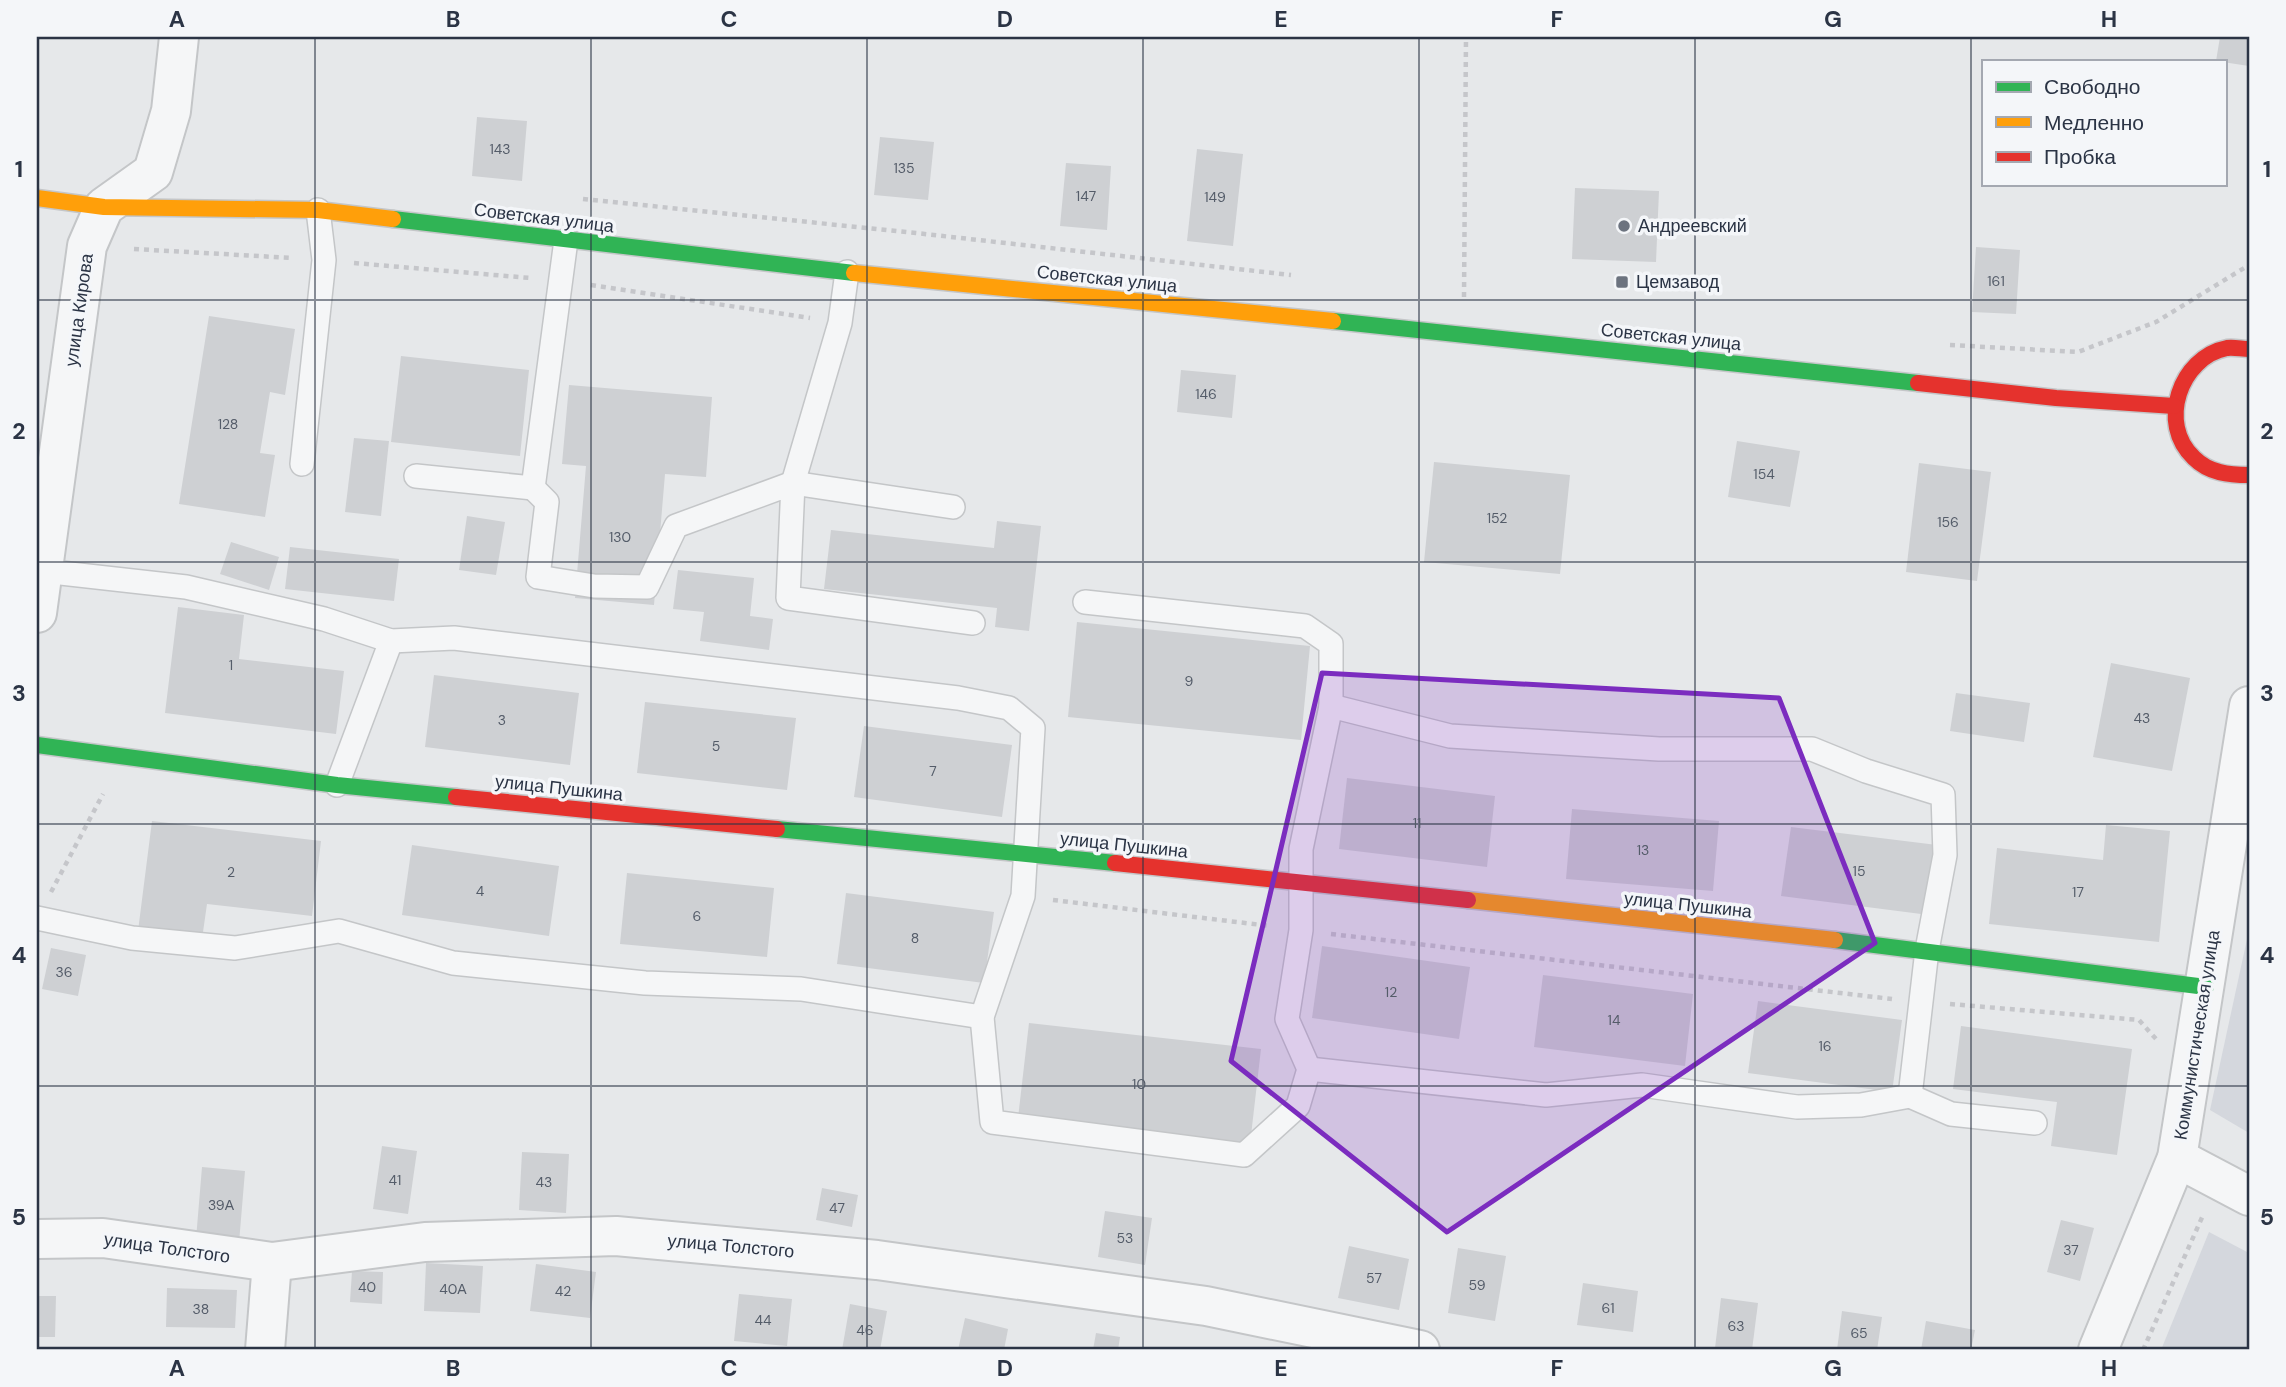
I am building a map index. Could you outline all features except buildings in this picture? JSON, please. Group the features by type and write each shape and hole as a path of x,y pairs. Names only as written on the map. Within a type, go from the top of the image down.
{"main road":[{"name":"Советская улица","path":"37,198 104,207 318,210 847,272 1474,335 2056,398 2174,406"},
{"path":"2249,349 2228,348 2208,355 2191,368 2179,385 2174,406 2175,426 2182,444 2194,459 2210,470 2230,475 2249,475"},
{"name":"улица Пушкина","path":"37,745 337,785 1301,882 1927,950 2206,987"}],"street":[{"path":"104,207 153,172 171,111 180,37"},
{"name":"улица Кирова","path":"37,613 87,246 104,207"},
{"name":"Коммунистическая улица","path":"2098,1350 2177,1158 2249,706"},
{"path":"2177,1158 2234,1188"},
{"name":"улица Толстого","path":"37,1239 103,1238 272,1262 425,1242 616,1236 877,1260 1206,1306 1420,1350"},
{"path":"265,1350 272,1262"}],"lane":[{"path":"302,464 324,260 318,210"},
{"path":"533,488 566,240"},
{"path":"847,272 840,323 793,483 788,598 973,623"},
{"path":"416,476 533,488 547,502 538,577 594,586 647,587 676,526 793,483 953,507"},
{"path":"43,571 198,590 324,619 391,641 454,638 863,686 958,698 1009,708 1032,728 1023,896 982,1017 992,1122 1244,1155 1298,1106 1309,1069 1287,1019 1301,930 1301,849 1331,706 1331,644 1305,626 1085,602"},
{"path":"337,785 391,641"},
{"path":"1331,706 1450,736 1659,749 1812,749 1866,771 1942,795 1945,855 1927,950 1910,1096"},
{"path":"37,918 132,938 235,948 339,931 453,962 645,983 801,989 982,1017"},
{"path":"1309,1069 1546,1095 1642,1085 1797,1107 1861,1105 1910,1096 1951,1114 2035,1123"}],"path":[{"path":"1465,37 1463,294 1474,335"},
{"path":"571,198 1299,275"},
{"path":"87,246 324,260 560,281 840,323"},
{"path":"1939,344 2078,352 2156,322 2249,265"},
{"path":"1463,294 1476,296"},
{"path":"90,792 117,795"},
{"path":"37,918 103,794"},
{"path":"1023,896 1922,1002 2139,1020 2189,1076"},
{"path":"2143,1350 2234,1188"}],"highlighted area":[{"path":"1322,673 1779,698 1875,943 1447,1232 1231,1061"}],"shaded area":[{"path":"2249,930 2249,1133 2210,1110"},
{"path":"2209,1232 2249,1253 2249,1350 2161,1350"}],"traffic: fast":[{"path":"393,219 854,273"},
{"path":"1333,321 1918,383"},
{"path":"37,745 337,785 456,797"},
{"path":"777,829 1115,863"},
{"path":"1835,940 2206,987"}],"traffic: slow":[{"path":"37,198 104,207 318,210 393,219"},
{"path":"854,273 1333,321"},
{"path":"1468,900 1835,940"}],"traffic: jam":[{"path":"2249,349 2227,348 2211,354 2197,364 2186,378 2176,411 2177,428 2183,444 2194,458 2206,467 2220,472 2249,475"},
{"path":"1918,383 2056,398 2174,406"},
{"path":"456,797 777,829"},
{"path":"1115,863 1468,900"}],"place":[{"name":"Андреевский","path":"1624,226"},
{"name":"Цемзавод","path":"1622,282"}]}
